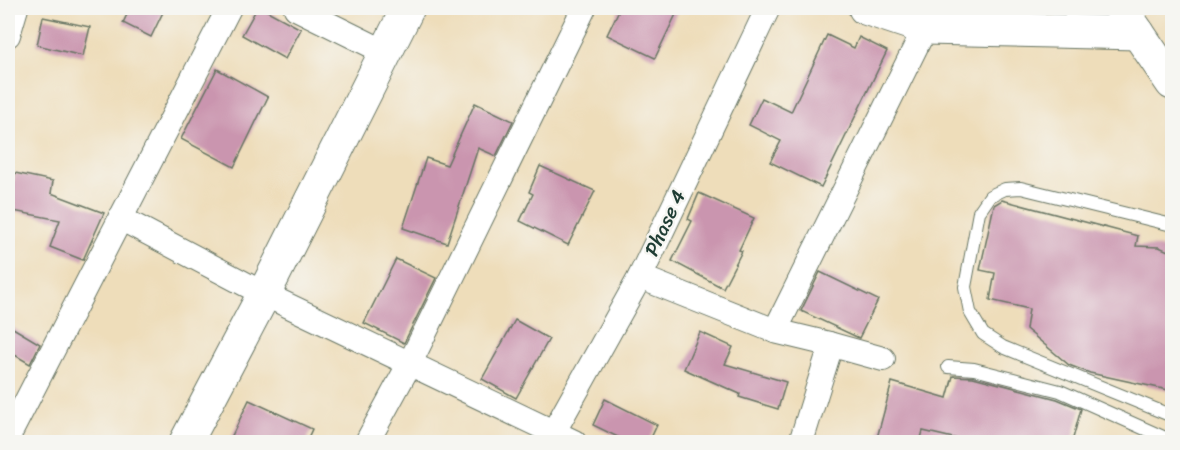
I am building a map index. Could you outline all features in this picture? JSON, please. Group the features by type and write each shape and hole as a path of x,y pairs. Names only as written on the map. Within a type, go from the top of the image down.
{"street":[{"path":"8,34 16,8"},
{"path":"8,437 229,8"},
{"path":"296,8 385,52"},
{"path":"186,442 264,294 408,8"},
{"path":"367,442 410,363 584,8"},
{"name":"Phase 4","path":"120,218 264,294 410,363 558,440 640,277 768,8"},
{"path":"865,8 926,27 1130,20 1173,83"},
{"path":"775,331 926,27"},
{"path":"640,277 775,331 883,359"},
{"path":"801,442 828,355 829,344"}],"lane":[{"path":"1173,225 1021,188 1005,189 990,196 979,212 965,287 970,312 983,334 1003,347 1173,416"},
{"path":"948,367 974,369 1060,391 1173,441"}],"building":[{"path":"130,8 165,8 151,37 123,23"},
{"path":"257,8 262,8 301,29 285,59 242,35"},
{"path":"620,8 679,8 655,58 607,35"},
{"path":"43,17 90,27 83,56 37,45"},
{"path":"827,35 854,48 859,37 887,51 821,187 770,162 781,141 749,125 762,98 791,112"},
{"path":"217,69 268,97 234,167 181,139"},
{"path":"475,103 513,121 496,156 478,148 447,243 403,228 426,158 447,165"},
{"path":"540,166 595,191 568,245 520,221 533,194 529,192"},
{"path":"15,173 53,181 51,193 104,213 83,260 50,247 60,220 8,210"},
{"path":"699,193 754,218 739,250 742,251 723,288 672,261 692,221 688,219"},
{"path":"1002,200 1138,236 1136,246 1159,247 1173,253 1173,391 1090,373 1069,365 1026,329 1029,309 990,300 995,273 980,270 994,205"},
{"path":"396,259 436,278 404,343 364,323"},
{"path":"820,272 878,300 859,338 801,311"},
{"path":"515,320 549,339 516,398 482,379"},
{"path":"8,325 40,344 30,364 8,351"},
{"path":"700,332 733,347 725,364 786,382 778,409 739,397 740,394 684,369"},
{"path":"953,376 973,377 1057,399 1081,409 1072,442 970,442 923,431 920,442 893,442 877,438 892,382 947,398"},
{"path":"605,399 657,425 649,442 628,442 593,425"},
{"path":"249,400 312,429 306,442 229,442"}]}
